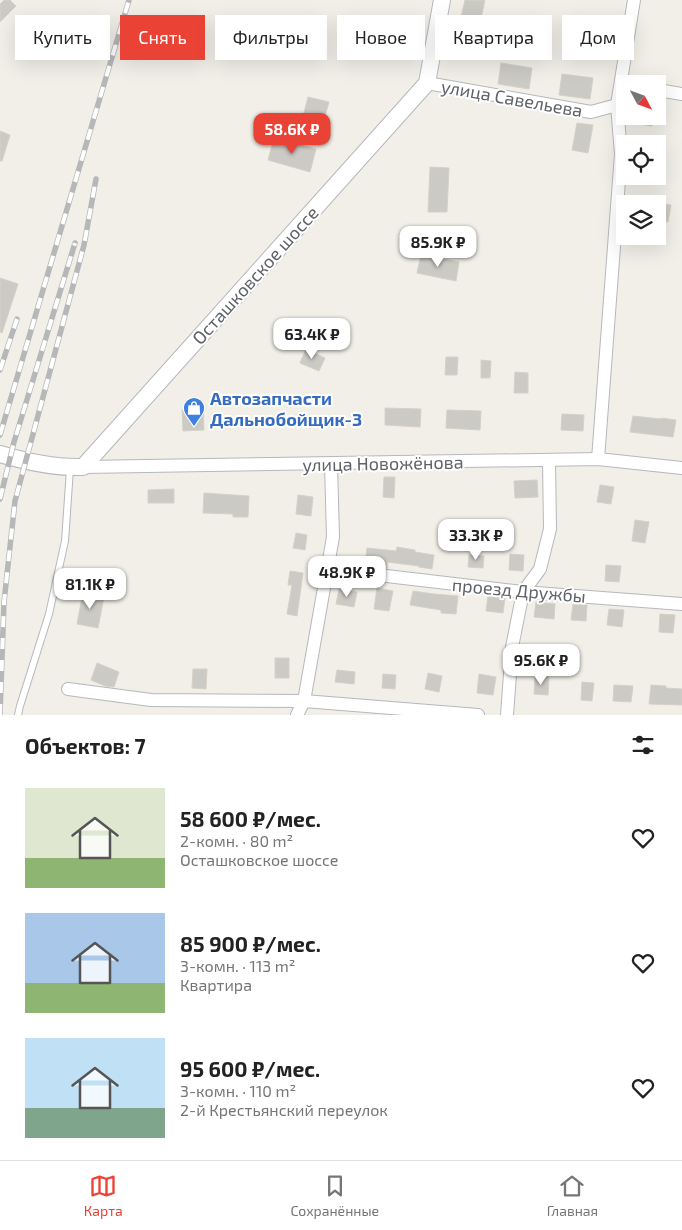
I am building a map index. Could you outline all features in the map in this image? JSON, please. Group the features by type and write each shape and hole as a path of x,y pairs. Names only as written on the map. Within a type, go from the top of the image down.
{"street":[{"path":"427,83 442,0"},
{"path":"624,75 634,0"},
{"name":"улица Савельева","path":"427,83 591,112 616,104"},
{"name":"Осташковское шоссе","path":"76,468 427,83"},
{"path":"666,91 682,94"},
{"path":"598,460 621,154 621,125"},
{"path":"0,454 20,460 76,468"},
{"path":"507,715 512,647 522,592 540,569 550,529 549,460"},
{"name":"улица Новожёнова","path":"76,468 549,460 598,460 682,468"},
{"path":"297,715 304,702 332,537 331,464"},
{"name":"проезд Дружбы","path":"327,569 522,592 682,604"},
{"path":"68,689 151,700 304,702 478,715"}],"lane":[{"path":"18,715 50,614 65,541 76,468"}],"building":[{"path":"4,0 10,0 16,6 0,22 0,4"},
{"path":"465,0 485,0 482,15 461,15"},
{"path":"501,63 532,68 529,89 498,84"},
{"path":"562,74 593,78 590,99 559,95"},
{"path":"308,97 329,102 321,130 301,124"},
{"path":"577,123 593,125 588,153 572,150"},
{"path":"0,131 10,135 2,161 0,161"},
{"path":"274,138 316,149 310,172 268,160"},
{"path":"430,167 449,168 447,212 428,212"},
{"path":"666,204 671,205 668,222 666,222"},
{"path":"421,255 459,262 456,281 417,273"},
{"path":"0,278 18,284 2,333 0,332"},
{"path":"306,349 325,358 319,371 300,363"},
{"path":"446,357 458,357 457,375 445,375"},
{"path":"481,360 491,361 490,378 481,378"},
{"path":"515,372 528,373 528,393 514,393"},
{"path":"385,408 421,409 420,427 385,425"},
{"path":"203,409 204,430 183,431 182,410"},
{"path":"447,410 481,411 480,430 446,428"},
{"path":"562,414 584,415 583,431 561,430"},
{"path":"633,416 676,420 673,437 630,432"},
{"path":"384,477 395,477 394,498 383,497"},
{"path":"537,480 538,497 515,498 514,481"},
{"path":"600,485 614,487 611,504 597,502"},
{"path":"174,489 174,503 148,503 148,490"},
{"path":"204,493 249,496 248,517 233,517 233,514 203,513"},
{"path":"298,495 313,497 311,516 296,514"},
{"path":"635,520 649,522 645,543 632,541"},
{"path":"296,533 307,535 305,550 293,548"},
{"path":"397,547 434,555 432,569 387,562 387,568 365,565 367,548 396,551"},
{"path":"510,554 524,555 523,571 509,570"},
{"path":"469,555 484,556 483,568 468,567"},
{"path":"606,565 621,566 619,582 605,581"},
{"path":"290,571 303,573 297,616 287,614 292,585 288,585"},
{"path":"377,588 393,591 389,611 374,609"},
{"path":"339,589 357,592 354,607 336,604"},
{"path":"413,591 458,596 456,614 441,613 441,610 410,605"},
{"path":"83,592 104,597 98,628 77,624"},
{"path":"488,596 505,598 503,613 486,611"},
{"path":"536,602 555,604 554,619 534,617"},
{"path":"573,604 587,605 586,621 571,620"},
{"path":"609,609 624,610 622,627 607,625"},
{"path":"660,614 675,615 673,633 659,632"},
{"path":"275,658 289,658 289,678 275,678"},
{"path":"97,663 119,672 114,687 105,686 91,680"},
{"path":"193,669 207,669 206,689 192,688"},
{"path":"337,670 355,672 354,684 335,682"},
{"path":"428,673 442,676 439,692 425,689"},
{"path":"383,674 396,675 395,689 382,688"},
{"path":"479,674 496,677 493,695 477,693"},
{"path":"535,676 549,677 548,695 534,694"},
{"path":"582,682 594,683 592,701 581,700"},
{"path":"614,685 633,686 631,702 613,701"},
{"path":"651,685 682,689 682,705 649,704"}],"railway":[{"path":"0,435 129,0"},
{"path":"0,715 4,602 15,501 84,245 96,179"},
{"path":"0,499 14,442 75,243"},
{"path":"0,370 17,319"}],"place":[{"name":"Автозапчасти Дальнобойщик-3","path":"194,427"}]}
